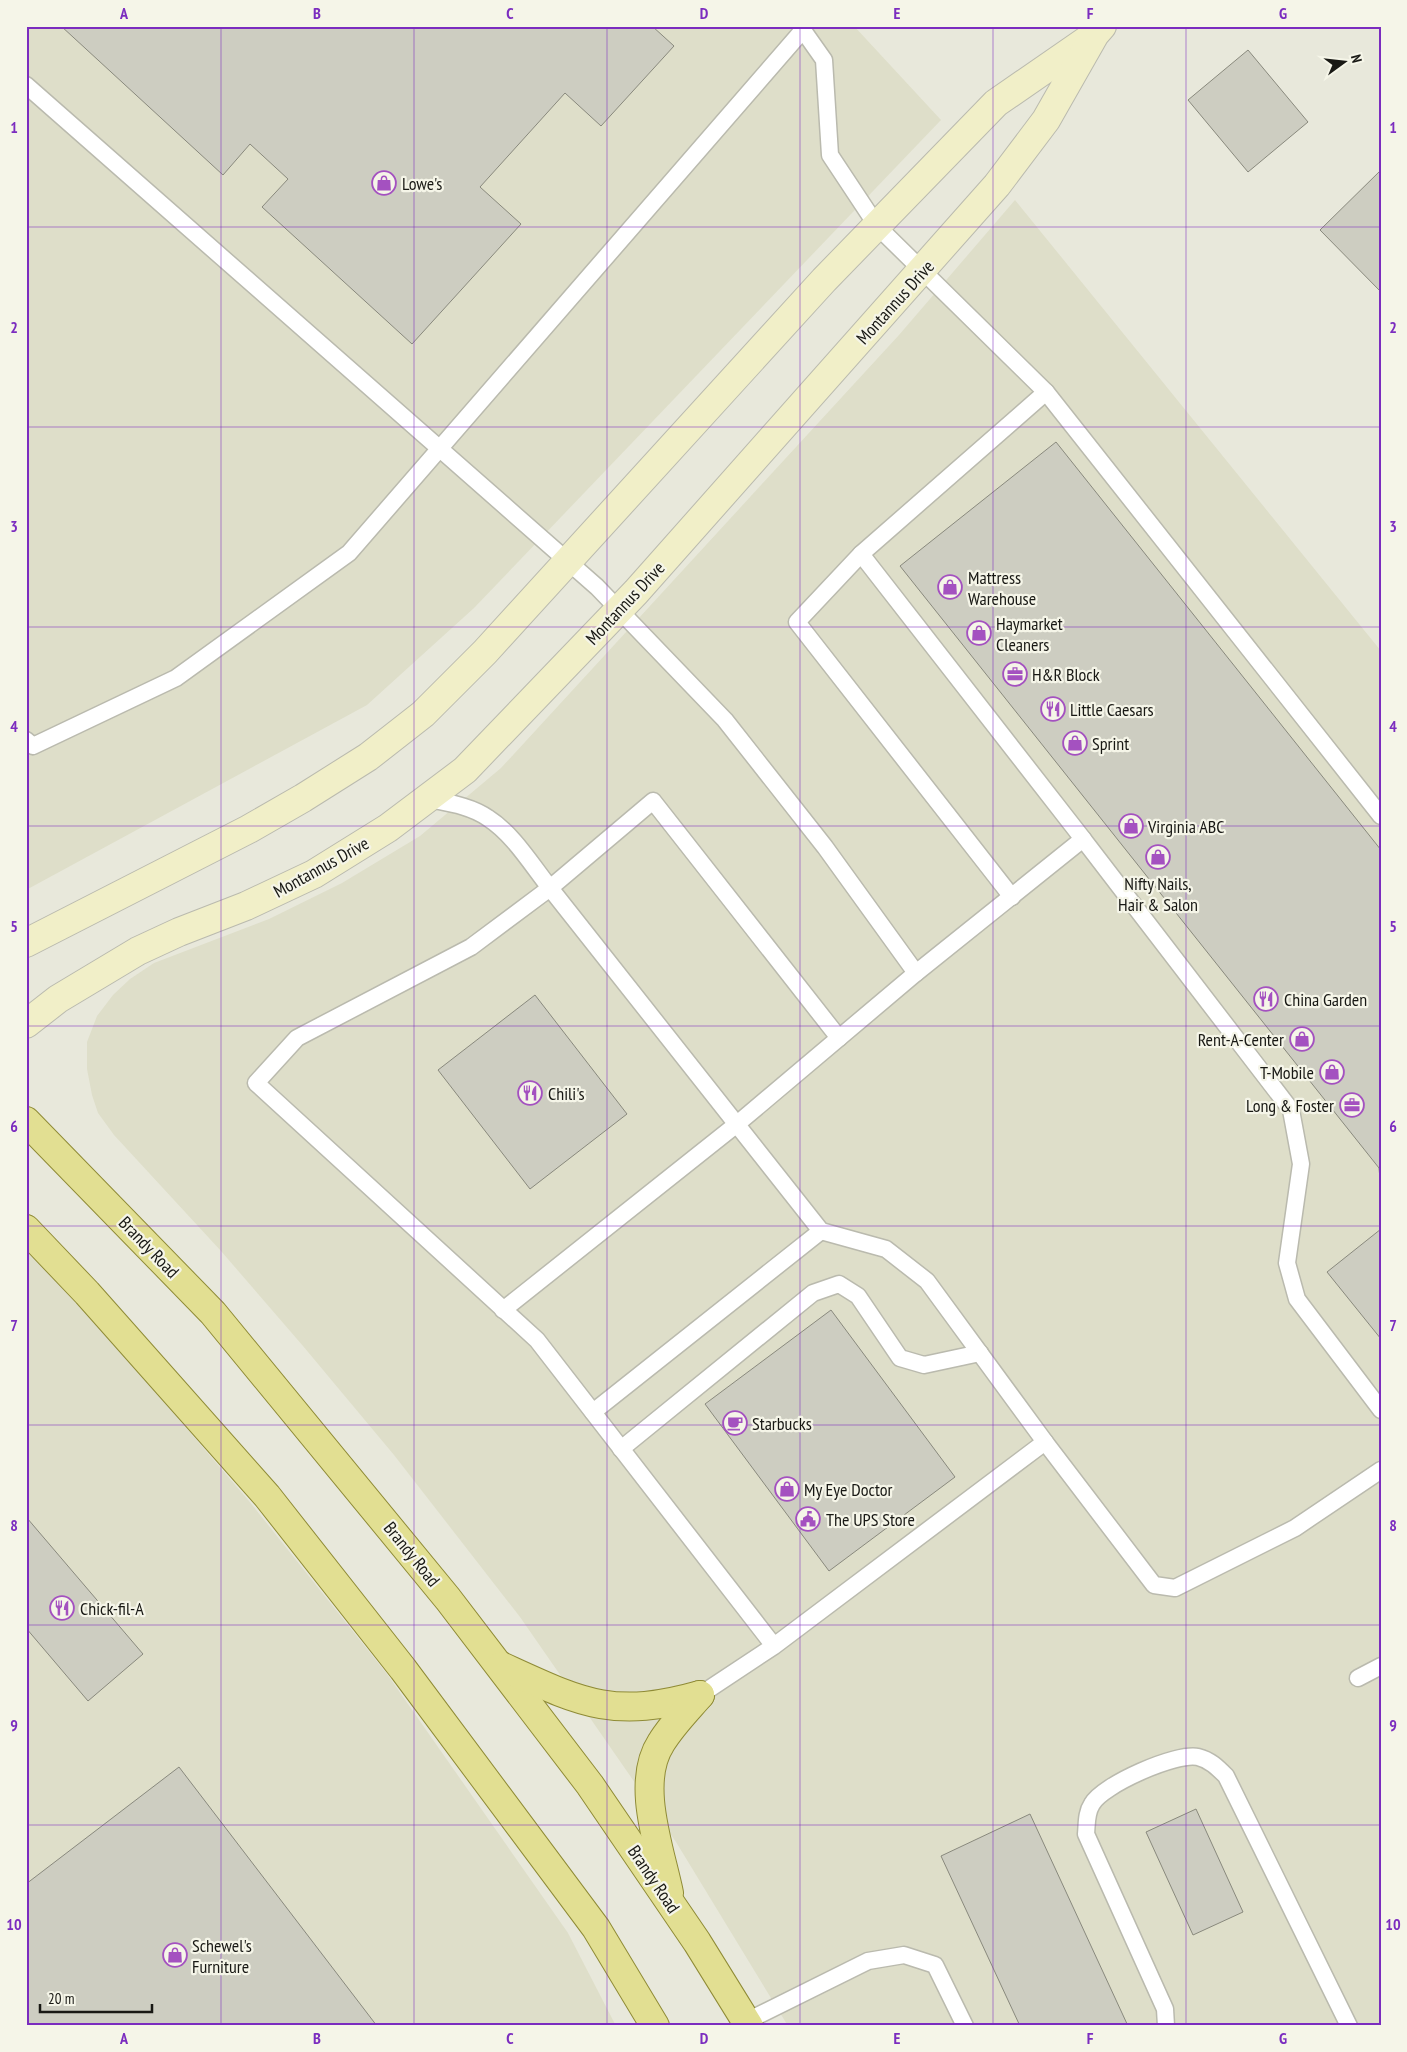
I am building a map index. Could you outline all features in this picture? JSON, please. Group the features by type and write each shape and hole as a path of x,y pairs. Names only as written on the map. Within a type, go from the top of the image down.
{"main road":[{"name":"Brandy Road","path":"26,1121 213,1313 448,1599 590,1785 748,2023"},
{"path":"26,1229 87,1294 273,1504 404,1669 596,1928 655,2026"},
{"path":"498,1665 561,1693 593,1704 638,1708 669,1704 700,1695"},
{"path":"671,1905 650,1804 649,1781 660,1744 700,1695"}],"street":[{"name":"Montannus Drive","path":"26,943 248,829 368,757 423,714 453,685 568,562 824,280 996,104 1099,30"},
{"name":"Montannus Drive","path":"26,1024 58,999 138,952 179,932 246,906 314,874 358,848 429,799 492,745 619,610 922,271 1030,144 1099,30"}],"lane":[{"path":"26,740 33,746 176,678 349,552 802,28 824,60 830,154 877,226 1046,392 1381,816"},
{"path":"26,85 568,562 619,610 725,720 824,847 916,973"},
{"path":"1012,897 797,622 861,554 1046,392"},
{"path":"861,554 1291,1110 1301,1164 1287,1263 1297,1299 1381,1410"},
{"path":"429,799 466,807 487,817 505,832 822,1230 886,1249 927,1281 1044,1442 1154,1585 1175,1588 1295,1528 1381,1470"},
{"path":"774,1646 537,1340 256,1083 297,1038 471,947 550,888 652,801 839,1038"},
{"path":"504,1310 737,1124 916,973 1083,839"},
{"path":"593,1412 822,1230"},
{"path":"621,1449 813,1293 839,1284 858,1296 900,1358 924,1364 980,1353"},
{"path":"700,1695 774,1646 1044,1442"},
{"path":"1358,1678 1381,1666"},
{"path":"1166,2026 1165,2010 1086,1834 1087,1818 1092,1803 1106,1789 1176,1758 1196,1757 1215,1764 1226,1776 1349,2026"},
{"path":"748,2023 868,1961 904,1955 935,1965 965,2026"}],"shaded area":[{"path":"26,26 854,26 941,120 474,608 367,705 26,890"},
{"path":"1015,200 1381,651 1381,2026 788,2026 676,1842 520,1617 394,1455 303,1346 221,1251 114,1135 98,1113 92,1095 87,1069 87,1042 97,1016 113,995 130,979 154,963 269,919 342,883 420,836 501,768 899,335"},
{"path":"26,1248 71,1294 249,1501 387,1674 568,1933 616,2026 26,2026"}],"building":[{"name":"Lowe's","path":"61,26 652,26 674,46 601,126 565,93 480,187 521,224 412,344 262,207 288,179 250,144 223,175"},
{"path":"1248,50 1308,122 1248,172 1188,100"},
{"path":"1381,170 1381,292 1320,230"},
{"path":"1056,442 1381,850 1381,1190 1379,1168 900,566"},
{"path":"535,995 627,1114 530,1189 438,1070"},
{"path":"1381,1229 1381,1339 1327,1272"},
{"path":"831,1310 955,1477 829,1571 705,1404"},
{"path":"27,1518 143,1654 88,1701 26,1628"},
{"name":"Schewel's Furniture","path":"179,1767 377,2026 26,2026 26,1884"},
{"path":"1196,1809 1243,1912 1193,1935 1146,1832"},
{"path":"1030,1814 1128,2026 1020,2026 941,1856"}],"place":[{"name":"Lowe's","path":"384,183"},
{"name":"Mattress Warehouse","path":"950,587"},
{"name":"Haymarket Cleaners","path":"979,633"},
{"name":"H&R Block","path":"1015,674"},
{"name":"Little Caesars","path":"1053,709"},
{"name":"Sprint","path":"1075,743"},
{"name":"Virginia ABC","path":"1131,826"},
{"name":"Nifty Nails, Hair & Salon","path":"1158,857"},
{"name":"China Garden","path":"1266,999"},
{"name":"Rent-A-Center","path":"1302,1039"},
{"name":"T-Mobile","path":"1332,1072"},
{"name":"Chili's","path":"530,1093"},
{"name":"Long & Foster","path":"1352,1105"},
{"name":"Starbucks","path":"735,1423"},
{"name":"My Eye Doctor","path":"787,1489"},
{"name":"The UPS Store","path":"808,1519"},
{"name":"Chick-fil-A","path":"62,1608"},
{"name":"Schewel's Furniture","path":"175,1955"}]}
